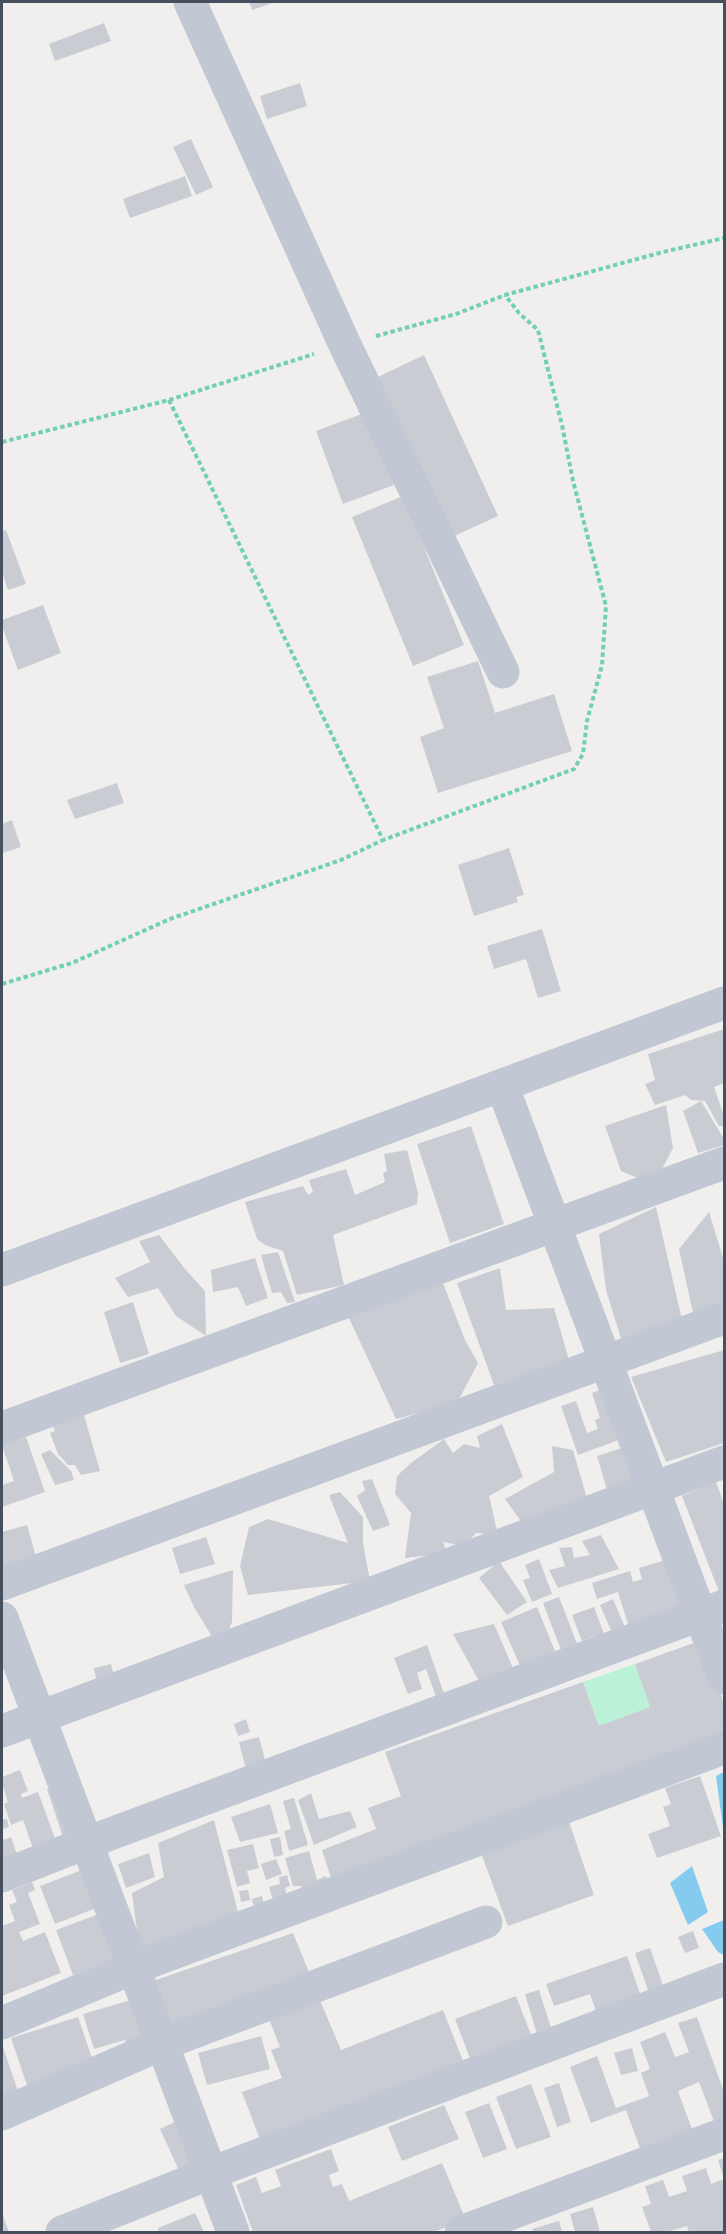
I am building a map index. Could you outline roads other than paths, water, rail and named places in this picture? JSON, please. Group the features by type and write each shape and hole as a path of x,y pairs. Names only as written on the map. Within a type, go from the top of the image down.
{"street":[{"path":"190,2 345,345 503,672"},
{"path":"2,1270 724,1003"},
{"path":"502,1085 653,1488 713,1610 724,1678"},
{"path":"2,1428 724,1163"},
{"path":"2,1584 724,1318"},
{"path":"2,1731 724,1462"},
{"path":"2,1876 86,1842 713,1610"},
{"path":"2,1618 233,2232"},
{"path":"2,2023 133,1968 724,1748"},
{"path":"2,2114 162,2044 486,1922"},
{"path":"62,2232 211,2173 724,1979"},
{"path":"461,2232 724,2134"}],"water":[{"path":"724,1772 724,1835 716,1776"},
{"path":"692,1866 708,1912 688,1925 670,1883"},
{"path":"724,1920 724,1955 718,1952 702,1929"}]}
